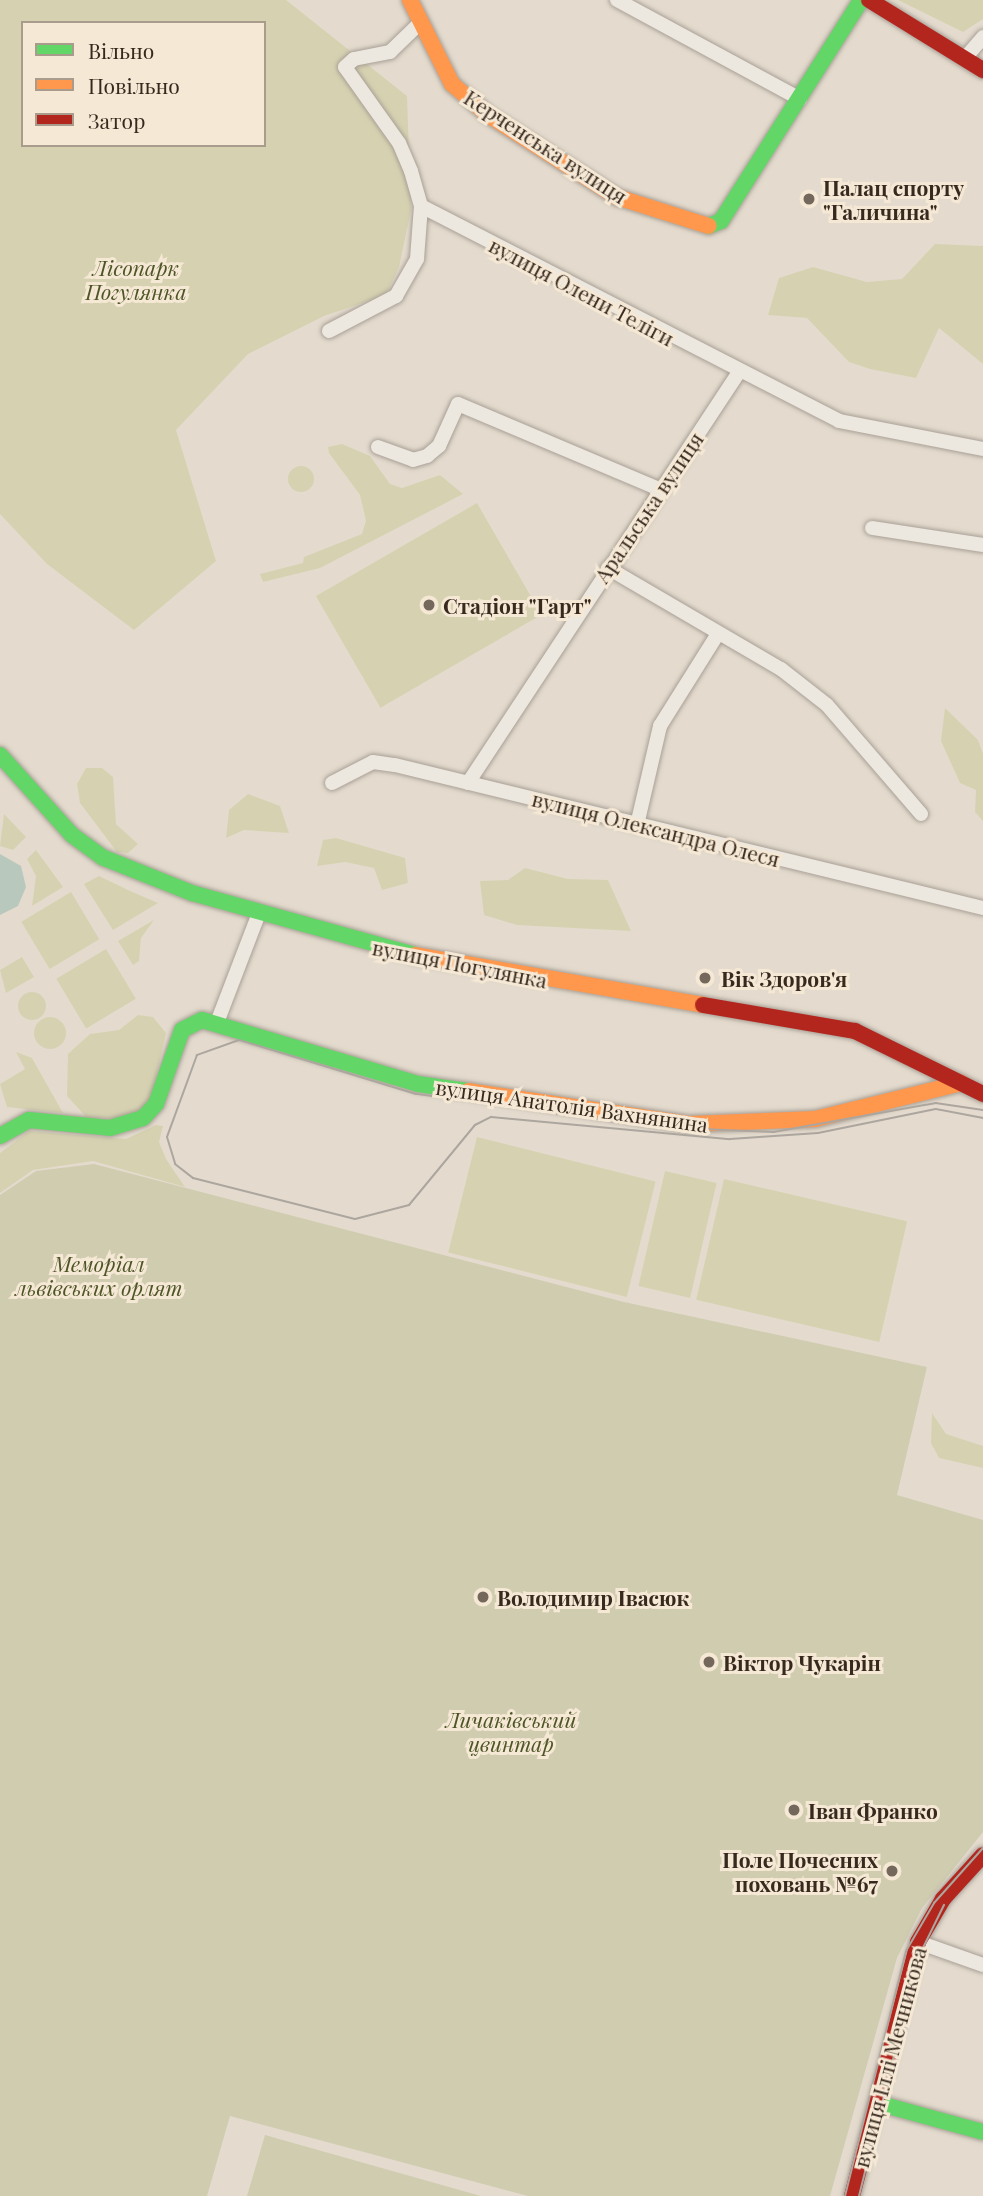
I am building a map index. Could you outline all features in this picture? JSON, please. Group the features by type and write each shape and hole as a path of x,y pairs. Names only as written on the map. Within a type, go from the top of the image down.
{"street":[{"name":"Керченська вулиця","path":"410,0 452,84 487,114 617,197 710,226 721,221 861,0"},
{"path":"617,0 800,99"},
{"path":"869,0 983,70"},
{"path":"329,331 369,314 407,283 422,239 421,206 399,143 345,67 390,51 420,23"},
{"path":"965,58 983,37"},
{"name":"вулиця Олени Теліги","path":"421,206 739,372 839,421 983,449"},
{"name":"Аральська вулиця","path":"468,783 659,489 739,372"},
{"path":"378,447 413,460 427,456 439,446 458,404 659,489"},
{"path":"872,528 983,545"},
{"path":"608,568 717,635 781,669 827,705 921,814"},
{"path":"637,825 660,726 717,635"},
{"name":"вулиця Погулянка","path":"0,755 72,835 104,858 259,913 390,951 485,971 855,1031 983,1094"},
{"name":"вулиця Олександра Олеся","path":"332,783 373,762 983,908"},
{"path":"218,1020 259,913"},
{"name":"вулиця Анатолія Вахнянина","path":"0,1136 29,1120 110,1128 143,1118 156,1104 187,1025 218,1020 418,1084 690,1124 815,1119 962,1083"},
{"name":"вулиця Іллі Мечникова","path":"852,2196 918,1942 943,1899 983,1856"},
{"path":"918,1942 983,1965"},
{"path":"877,2103 983,2132"}],"green space":[{"name":"Лісопарк Погулянка","path":"0,0 286,0 407,96 411,210 399,267 386,295 324,316 248,354 176,430 216,561 134,630 47,564 0,514"},
{"path":"898,0 983,0 983,19 963,32"},
{"path":"935,244 983,246 983,364 939,328 916,378 870,369 849,362 807,318 768,315 779,278 813,267 867,282 902,279"},
{"path":"342,444 370,456 390,484 402,488 440,475 463,494 320,568 263,582 260,574 303,563 304,557 362,534 366,521 360,495 329,453 328,447"},
{"path":"301,466 310,470 314,479 310,488 301,492 292,488 288,479 292,470"},
{"name":"Стадіон \"Гарт\"","path":"477,503 542,615 380,708 316,596"},
{"path":"945,708 978,740 983,754 983,821 975,812 976,790 960,783 941,741"},
{"path":"86,768 102,768 113,777 116,824 138,844 128,853 117,852 80,803 77,784"},
{"path":"248,794 280,806 289,833 244,830 226,838 229,810"},
{"path":"4,814 26,837 13,850 0,846"},
{"path":"336,838 405,858 408,883 382,890 374,868 345,862 317,866 323,840"},
{"path":"36,850 63,887 32,906 36,876 27,859"},
{"path":"525,868 568,879 608,880 631,931 517,925 484,915 480,881 508,880"},
{"path":"99,876 158,903 113,930 84,884"},
{"path":"71,892 99,939 50,969 21,922"},
{"path":"154,920 141,938 139,961 133,965 118,941"},
{"path":"106,949 136,999 86,1029 56,979"},
{"path":"22,957 34,977 6,993 0,970"},
{"path":"32,992 42,996 46,1006 42,1016 32,1020 22,1016 18,1006 22,996"},
{"path":"138,1015 153,1017 166,1033 151,1099 130,1119 87,1118 67,1096 68,1054 90,1034 119,1030"},
{"path":"50,1017 62,1021 66,1033 62,1045 50,1049 38,1045 34,1033 38,1021"},
{"path":"16,1052 32,1058 63,1113 7,1107 0,1084 25,1069"},
{"path":"156,1125 163,1126 159,1142 166,1159 185,1187 93,1161 33,1170 0,1193 0,1153 29,1131 126,1139"},
{"path":"477,1137 656,1182 627,1297 448,1252"},
{"name":"Личаківський цвинтар","path":"94,1164 624,1302 927,1367 897,1495 983,1520 983,1832 922,1908 897,1958 830,2196 528,2196 230,2116 207,2196 0,2196 0,1195 36,1171"},
{"path":"665,1171 717,1183 690,1298 638,1286"},
{"path":"724,1179 907,1221 879,1342 696,1300"},
{"path":"932,1413 946,1434 983,1446 983,1468 939,1458 931,1443"},
{"path":"265,2135 481,2196 247,2196"}],"shaded area":[{"path":"0,854 21,866 26,887 18,906 0,915"}],"tram line":[{"path":"983,1110 936,1103 774,1132 652,1127 416,1094 239,1040 197,1055 167,1137 175,1164 193,1178 355,1219 409,1205 475,1125 491,1117 730,1139 818,1133 936,1109 983,1118"},
{"path":"845,2196 906,1951 934,1903 983,1848"},
{"path":"859,2196 919,1956 944,1905"}],"traffic: fast":[{"path":"709,226 721,221 861,0"},
{"path":"0,755 72,835 104,858 192,893 415,955"},
{"path":"0,1136 29,1120 110,1128 143,1118 156,1104 182,1030 202,1020 418,1084 468,1091"},
{"path":"877,2103 983,2132"}],"traffic: slow":[{"path":"410,0 452,84 487,114 617,197 709,226"},
{"path":"415,955 703,1005"},
{"path":"468,1091 690,1124 815,1119 962,1083"}],"traffic: jam":[{"path":"869,0 983,70"},
{"path":"703,1005 855,1031 983,1094"},
{"path":"852,2196 918,1942 943,1899 983,1855"}],"place":[{"name":"Палац спорту \"Галичина\"","path":"809,199"},
{"name":"Стадіон \"Гарт\"","path":"429,605"},
{"name":"Вік Здоров'я","path":"705,978"},
{"name":"Володимир Івасюк","path":"483,1597"},
{"name":"Віктор Чукарін","path":"709,1662"},
{"name":"Іван Франко","path":"794,1810"},
{"name":"Поле Почесних поховань №67","path":"892,1871"}],"park label":[{"name":"Меморіал львівських орлят","path":"99,1275"}]}
